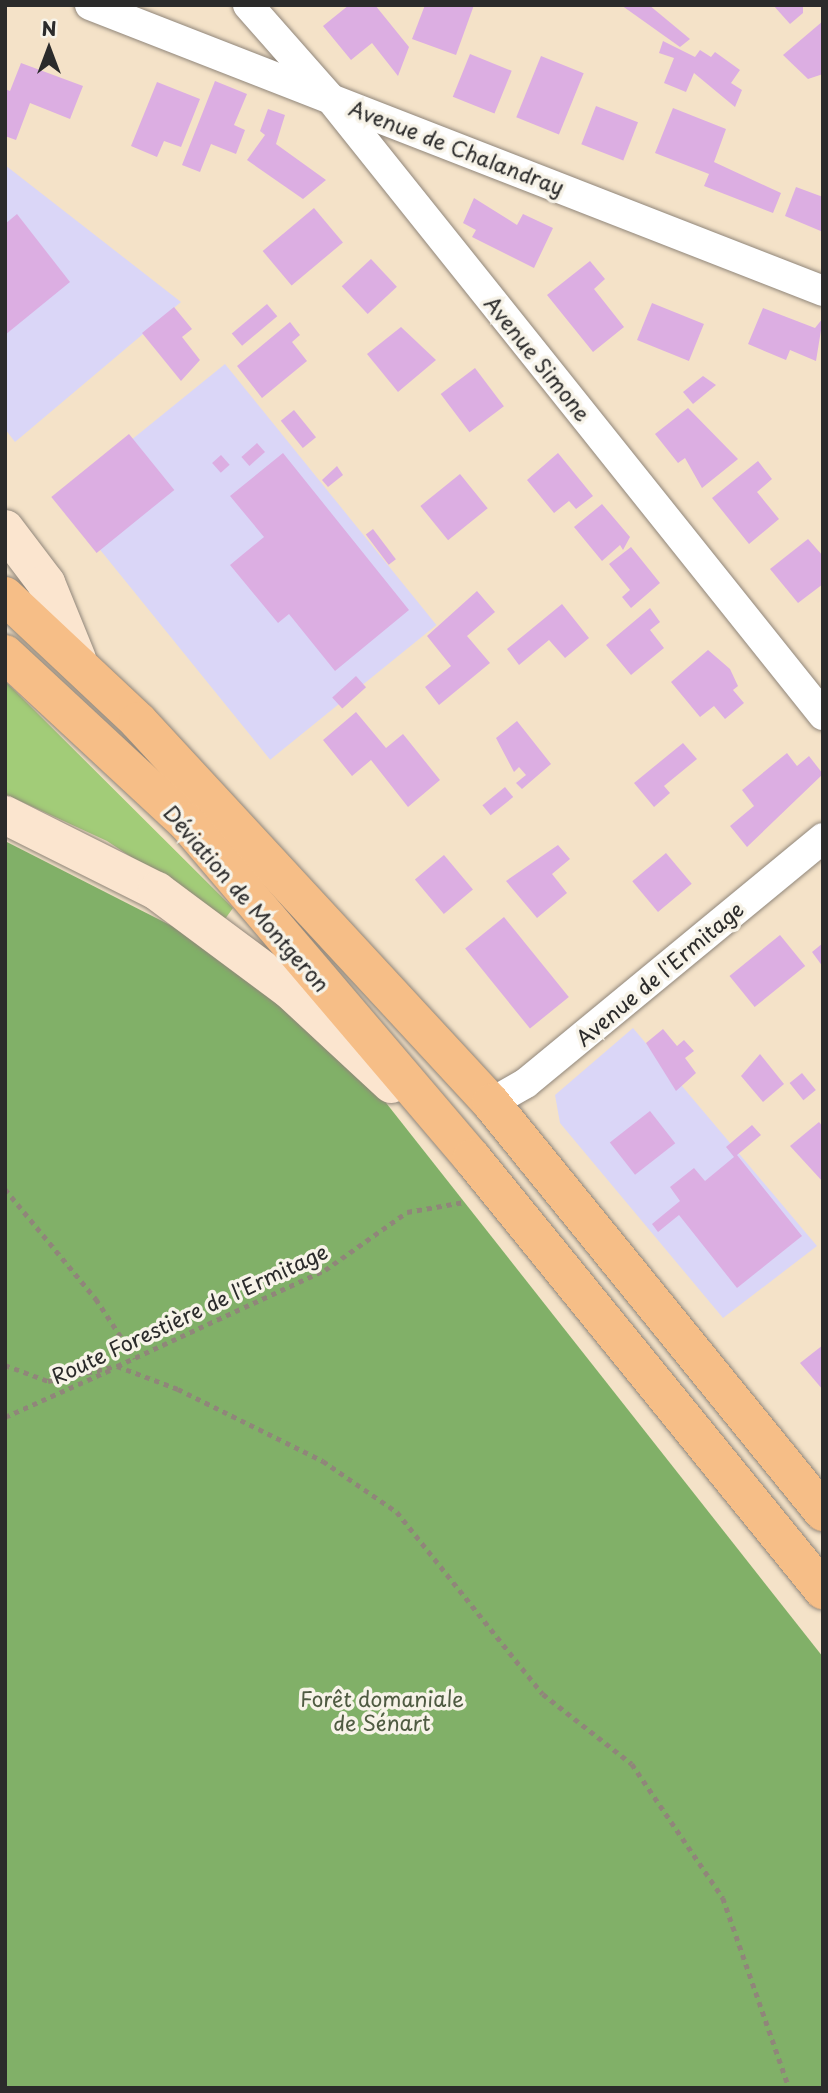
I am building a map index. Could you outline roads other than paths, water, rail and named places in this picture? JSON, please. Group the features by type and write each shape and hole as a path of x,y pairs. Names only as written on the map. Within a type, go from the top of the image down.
{"main road":[{"path":"5,529 46,583 77,659"},
{"path":"5,596 77,659 491,1103 823,1512"},
{"name":"Déviation de Montgeron","path":"5,654 186,822 472,1158 823,1590"},
{"path":"5,815 158,891 290,990 472,1158"}],"street":[{"name":"Avenue de Chalandray","path":"90,5 823,291"},
{"name":"Avenue Simone","path":"248,5 330,98 823,715"},
{"name":"Avenue de l'Ermitage","path":"491,1103 526,1083 823,838"}],"park label":[{"name":"Forêt domaniale de Sénart","path":"382,1710"}]}
